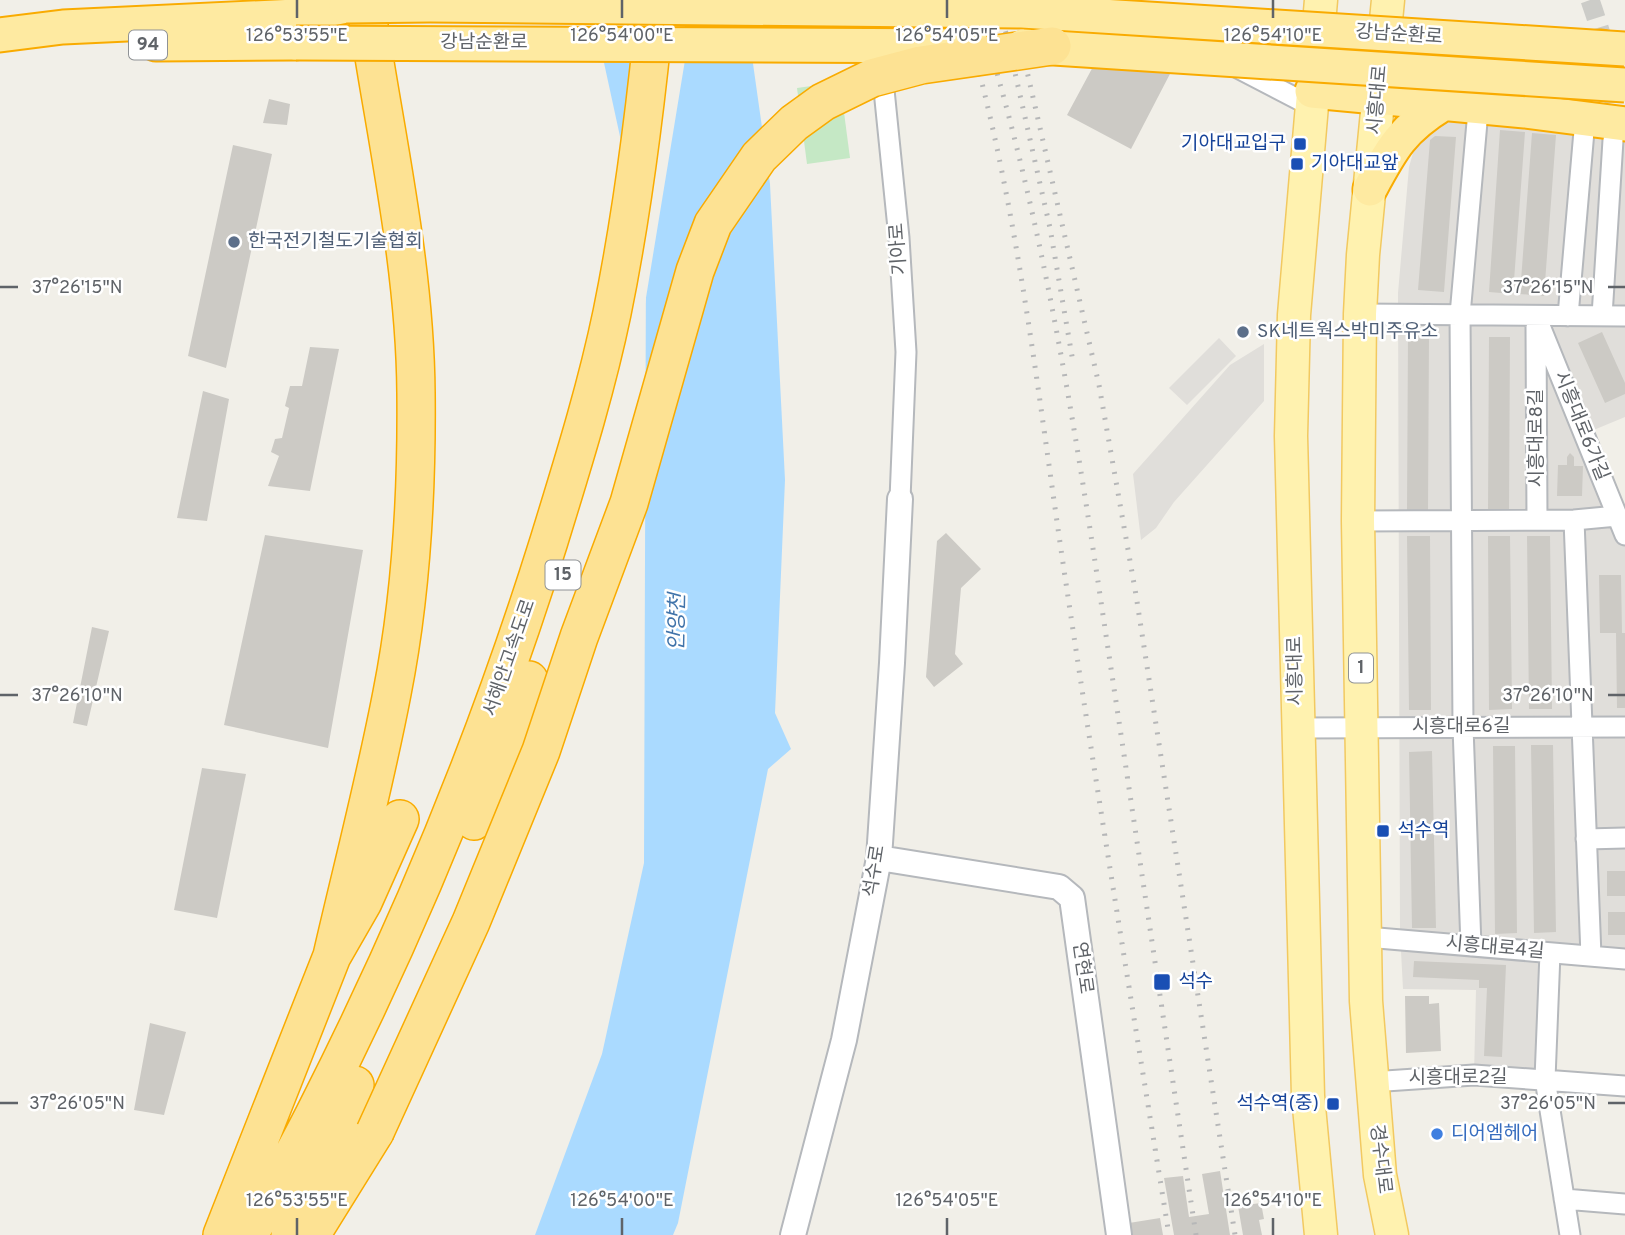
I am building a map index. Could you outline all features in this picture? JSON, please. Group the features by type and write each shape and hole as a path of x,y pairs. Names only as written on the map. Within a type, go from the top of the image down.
{"highway":[{"name":"서해안고속도로","path":"290,1235 329,1113 484,734 524,621 573,465 611,314 648,84 656,0"},
{"name":"서해안고속도로","path":"249,1235 329,1113 421,942 507,746 593,481 633,321 670,91 680,0"},
{"path":"222,1235 332,957 384,811 392,690 403,611 415,475 416,391 411,296 341,2"},
{"name":"강남순환로","path":"0,35 63,27 296,16 341,2 1022,11 1625,49"},
{"path":"1316,52 1521,67 1582,57 1625,34"},
{"name":"강남순환로","path":"0,57 102,46 216,43 1052,46 1625,85"},
{"path":"311,1235 375,1132 471,922 541,751 579,637 629,503 695,271 713,224 759,157 793,123 824,102 872,78 921,65 1052,46"},
{"path":"1311,99 1378,98 1525,111 1619,132"},
{"path":"1370,189 1393,145 1410,126 1443,104"}],"main road":[{"name":"시흥대로","path":"1321,0 1294,315 1291,436 1308,1096 1321,1235"},
{"name":"시흥대로","path":"1371,1082 1366,1001 1358,521 1360,314 1388,0"},
{"name":"경수대로","path":"1371,1082 1380,1175 1392,1235"}],"street":[{"name":"기아로","path":"875,0 899,237 906,352 900,499"},
{"path":"1108,0 1311,99"},
{"path":"1471,946 1463,727 1460,315 1477,122"},
{"path":"1569,316 1584,131"},
{"path":"1602,316 1619,132"},
{"path":"1360,314 1625,316"},
{"name":"시흥대로6가길","path":"1536,316 1625,536"},
{"name":"시흥대로8길","path":"1536,316 1537,519"},
{"name":"석수로","path":"793,1235 844,1041 879,858 900,499"},
{"path":"1358,521 1574,520 1617,516"},
{"path":"1574,520 1591,956"},
{"name":"시흥대로6길","path":"1298,728 1625,727"},
{"path":"1586,839 1625,838"},
{"name":"연현로","path":"879,858 1059,887 1072,898 1119,1235"},
{"name":"시흥대로4길","path":"1366,937 1625,959"},
{"path":"1550,953 1545,1079 1570,1235"},
{"name":"시흥대로2길","path":"1371,1082 1474,1075 1625,1086"},
{"path":"1564,1199 1625,1204"}],"shaded area":[{"path":"1457,119 1570,128 1625,140 1625,417 1584,434 1625,535 1625,959 1550,953 1545,1079 1474,1075 1476,990 1403,989 1400,932 1398,293 1409,167 1415,146 1438,125"},
{"path":"1219,338 1236,356 1187,405 1169,388"},
{"path":"1264,344 1264,401 1174,502 1156,528 1141,540 1133,474 1230,365"}],"green space":[{"path":"840,82 850,158 807,164 797,88"}],"water":[{"name":"안양천","path":"744,0 770,184 785,480 775,713 791,749 768,769 678,1223 673,1235 535,1235 602,1054 644,863 646,256 601,49"}],"pier":[{"path":"594,0 747,0 755,53 686,54 642,322 642,257 619,150 634,55 598,49"}],"building":[{"path":"1109,37 1172,70 1131,149 1067,115"},
{"path":"269,99 290,104 287,125 263,123"},
{"path":"1500,130 1525,132 1513,294 1489,292"},
{"path":"1532,133 1556,135 1544,296 1520,294"},
{"path":"1435,136 1456,137 1444,292 1418,290 1430,140"},
{"path":"233,145 272,154 226,368 188,356"},
{"path":"1602,332 1625,383 1625,394 1605,403 1578,343"},
{"path":"1408,336 1429,336 1428,510 1407,510"},
{"path":"1489,337 1510,337 1509,511 1488,511"},
{"path":"310,347 339,349 310,491 268,486 279,456 271,452 275,439 282,438 289,408 285,406 290,386 302,386"},
{"path":"203,391 229,399 207,521 177,518"},
{"path":"1570,453 1574,457 1574,466 1583,466 1582,496 1557,496 1558,465 1567,465"},
{"path":"946,533 981,569 961,588 955,654 963,664 934,687 926,677 937,541"},
{"path":"265,535 363,550 328,748 224,725"},
{"path":"1407,536 1430,536 1431,710 1409,710"},
{"path":"1488,536 1510,536 1512,709 1489,710"},
{"path":"1527,536 1550,536 1552,709 1529,709"},
{"path":"1599,575 1621,575 1622,633 1625,633 1625,708 1617,708 1616,633 1600,633"},
{"path":"92,627 109,631 87,726 73,723"},
{"path":"1531,745 1553,745 1556,932 1534,933"},
{"path":"1493,746 1515,746 1517,933 1495,934"},
{"path":"1432,751 1436,928 1412,928 1409,752"},
{"path":"202,768 246,774 217,918 174,910"},
{"path":"1607,871 1625,871 1625,896 1607,896"},
{"path":"1608,912 1625,912 1625,935 1608,935"},
{"path":"1414,961 1506,965 1502,1057 1484,1056 1487,988 1479,988 1479,980 1413,977"},
{"path":"1405,996 1429,996 1429,1004 1439,1003 1441,1051 1406,1053"},
{"path":"150,1023 186,1032 164,1115 134,1110"},
{"path":"1220,1171 1230,1235 1174,1235 1164,1178 1183,1176 1189,1217 1209,1214 1202,1174"},
{"path":"1261,1203 1264,1219 1259,1220 1262,1235 1243,1235 1238,1206"},
{"path":"1160,1218 1163,1235 1131,1235 1129,1223"}],"tunnel":[{"path":"1590,0 1609,65 1614,98 1614,132"}],"railway":[{"path":"959,0 995,139 1021,279 1088,731 1169,1235"},
{"path":"975,0 999,79 1038,238 1069,399 1196,1235"},
{"path":"995,0 1006,33 1050,228 1073,362"},
{"path":"1008,0 1018,32 1099,385 1136,595 1235,1235"}],"place":[{"name":"기아대교입구","path":"1300,144"},
{"name":"기아대교앞","path":"1297,164"},
{"name":"한국전기철도기술협회","path":"234,242"},
{"name":"SK네트웍스박미주유소","path":"1243,332"},
{"name":"석수역","path":"1383,831"},
{"name":"석수","path":"1162,982"},
{"name":"석수역(중)","path":"1333,1104"},
{"name":"디어엠헤어","path":"1437,1134"}]}
